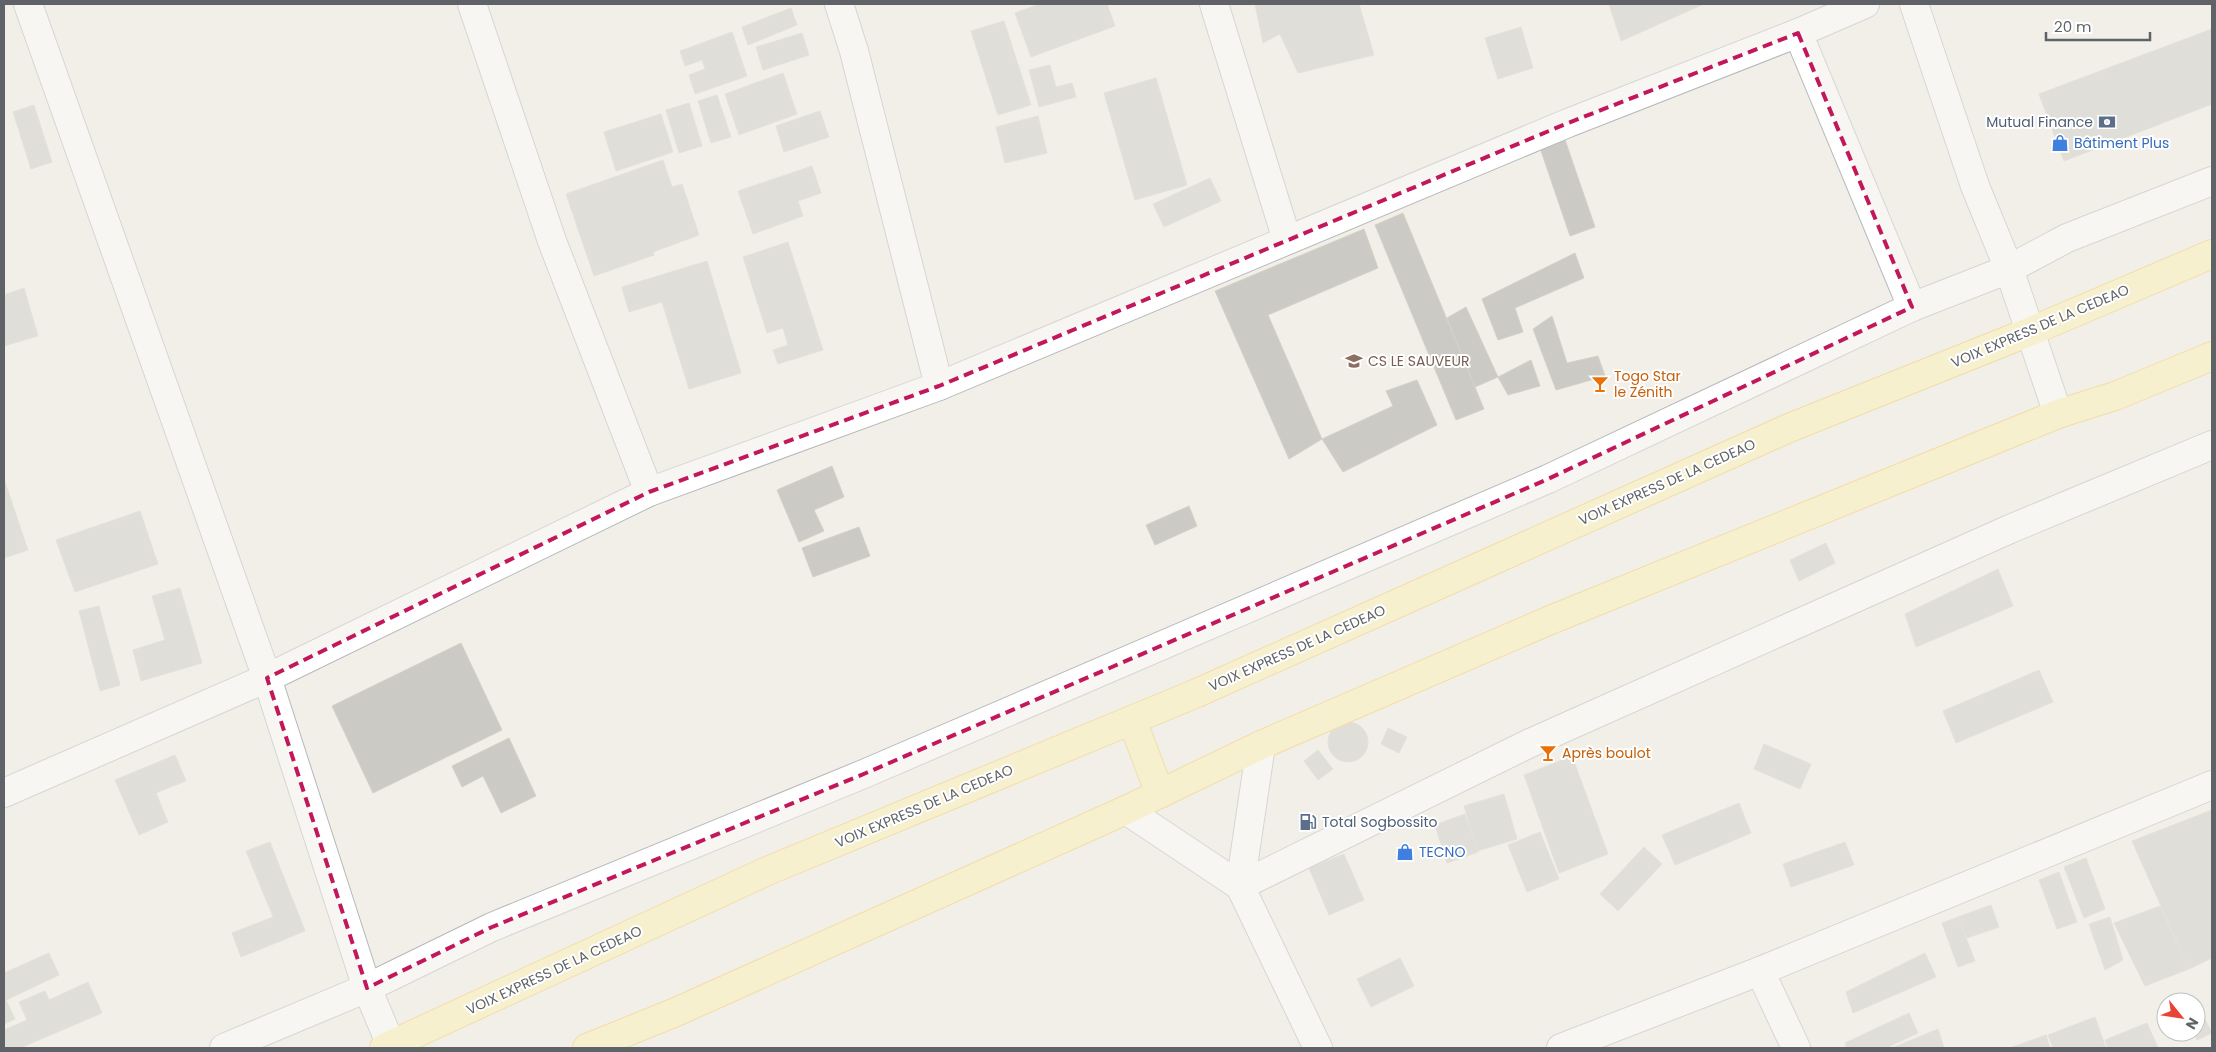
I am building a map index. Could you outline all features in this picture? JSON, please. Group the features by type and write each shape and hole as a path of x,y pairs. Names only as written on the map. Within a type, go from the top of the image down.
{"main road":[{"name":"VOIX EXPRESS DE LA CEDEAO","path":"388,1047 765,872 1197,693 1789,428 2029,332 2212,254"},
{"path":"588,1048 676,1012 1126,810 1261,745 1548,621 2058,414 2115,396 2212,356"},
{"path":"1132,720 1160,794"}],"street":[{"path":"28,4 266,678 388,1047"},
{"path":"472,4 552,241 649,492"},
{"path":"839,4 854,52 939,386"},
{"path":"1214,4 1287,240"},
{"path":"4,793 266,678 649,492 939,386 1568,123 1798,33 1866,4"},
{"path":"1914,4 1975,186 2009,268 2058,414"},
{"path":"1798,33 1912,307"},
{"path":"224,1048 367,988 492,927 866,773 1548,479 1912,307 2009,268 2067,238 2212,181"},
{"path":"1240,886 1528,744 2010,529 2212,445"},
{"path":"1240,886 1261,745"},
{"path":"1561,1048 1760,971 2212,785"},
{"path":"1126,810 1240,886 1318,1048"},
{"path":"1760,971 1796,1048"}],"highlighted area":[{"path":"1798,33 1912,307 1548,479 866,773 492,927 367,988 267,678 649,492 939,386 1568,123"}],"building":[{"path":"1040,4 1107,4 1115,26 1031,57 1015,13"},
{"path":"1255,4 1359,4 1374,55 1298,73 1280,34 1263,43"},
{"path":"1609,4 1704,4 1621,41"},
{"path":"791,8 797,25 748,45 742,27"},
{"path":"1004,21 1031,105 998,115 971,31"},
{"path":"1521,27 1533,68 1498,79 1485,38"},
{"path":"2212,29 2212,104 2064,161 2039,94"},
{"path":"732,32 747,76 695,94 689,75 705,69 702,60 685,66 680,51"},
{"path":"802,33 809,55 763,70 756,47"},
{"path":"1050,65 1056,87 1072,83 1076,97 1039,107 1029,70"},
{"path":"783,73 797,114 739,135 725,94"},
{"path":"1156,78 1187,185 1135,200 1104,93"},
{"path":"717,95 731,137 711,143 698,101"},
{"path":"689,103 702,146 679,153 666,110"},
{"path":"34,105 52,162 31,169 13,112"},
{"path":"820,111 829,137 784,152 776,126"},
{"path":"661,114 673,152 616,171 604,132"},
{"path":"1038,116 1047,153 1005,163 996,127"},
{"path":"1563,134 1595,227 1570,236 1538,142"},
{"path":"663,160 672,187 682,184 699,235 653,252 654,255 594,276 566,194"},
{"path":"812,166 821,193 798,201 803,216 753,234 738,191"},
{"path":"1210,178 1221,201 1164,227 1153,204"},
{"path":"1403,213 1484,409 1456,420 1375,225"},
{"path":"1364,229 1378,268 1268,315 1322,439 1289,459 1215,291"},
{"path":"788,242 823,350 778,364 773,350 788,345 783,328 767,333 743,257"},
{"path":"1575,253 1584,278 1515,308 1523,332 1498,340 1482,299"},
{"path":"707,261 741,373 689,389 662,302 629,312 622,287"},
{"path":"24,288 38,336 4,346 4,295"},
{"path":"1466,307 1498,377 1475,387 1447,318"},
{"path":"1552,316 1567,363 1598,356 1605,376 1556,390 1533,329"},
{"path":"1531,360 1540,386 1508,395 1498,377"},
{"path":"1417,380 1437,425 1343,472 1322,439 1393,406 1386,391"},
{"path":"832,466 844,497 814,510 824,531 799,542 777,490"},
{"path":"4,479 28,550 4,558"},
{"path":"1189,506 1197,526 1155,545 1146,525"},
{"path":"140,511 158,564 75,592 56,540"},
{"path":"859,527 870,556 813,577 802,548"},
{"path":"1826,543 1835,563 1799,581 1790,560"},
{"path":"1998,569 2013,606 1916,647 1905,614"},
{"path":"180,588 202,663 141,681 133,650 165,640 152,596"},
{"path":"99,606 120,685 100,691 79,611"},
{"path":"461,643 502,730 373,793 332,706"},
{"path":"2039,670 2053,702 1956,743 1943,711"},
{"path":"1348,722 1362,728 1368,742 1362,756 1348,762 1334,756 1328,742 1334,728"},
{"path":"1388,728 1407,737 1399,753 1381,744"},
{"path":"509,738 536,796 501,813 483,776 462,787 452,766"},
{"path":"1764,744 1811,764 1800,789 1754,769"},
{"path":"1318,750 1333,769 1318,780 1304,761"},
{"path":"175,755 186,781 156,793 168,822 139,835 115,780"},
{"path":"1572,756 1608,854 1559,873 1524,775"},
{"path":"1504,794 1517,839 1477,851 1464,806"},
{"path":"1739,803 1751,833 1675,865 1662,835"},
{"path":"2212,810 2212,958 2189,969 2132,841"},
{"path":"1465,814 1478,852 1447,863 1435,825"},
{"path":"1540,832 1559,879 1527,892 1508,845"},
{"path":"270,842 305,931 241,957 232,933 273,917 246,851"},
{"path":"1845,842 1854,865 1791,887 1783,864"},
{"path":"1644,847 1662,864 1618,911 1600,894"},
{"path":"1344,854 1364,900 1329,915 1309,868"},
{"path":"2086,858 2105,909 2084,918 2064,867"},
{"path":"2059,872 2077,922 2057,929 2039,880"},
{"path":"1991,905 1999,927 1967,938 1958,917"},
{"path":"2160,906 2189,969 2145,986 2114,923"},
{"path":"1958,917 1975,961 1958,967 1942,923"},
{"path":"2110,917 2123,960 2105,970 2089,924"},
{"path":"49,953 59,975 6,1000 15,1019 4,1024 4,973"},
{"path":"1925,953 1936,977 1853,1013 1846,992"},
{"path":"1400,958 1414,986 1371,1007 1357,979"},
{"path":"88,982 102,1013 20,1048 4,1048 4,1030 27,1020 19,1002 45,991 49,1000"},
{"path":"1909,1013 1918,1033 1886,1048 1847,1048 1845,1043"},
{"path":"2095,1017 2106,1048 2053,1048 2048,1035"},
{"path":"2206,1021 2212,1033 2206,1036"},
{"path":"2147,1023 2158,1048 2108,1048 2105,1040"},
{"path":"1938,1029 1944,1048 1892,1048"},
{"path":"2046,1035 2050,1048 2010,1048"}],"place":[{"name":"Mutual Finance","path":"2107,122"},
{"name":"Bâtiment Plus","path":"2060,143"},
{"name":"CS LE SAUVEUR","path":"1354,361"},
{"name":"Togo Star le Zénith","path":"1600,384"},
{"name":"Après boulot","path":"1548,753"},
{"name":"Total Sogbossito","path":"1308,822"},
{"name":"TECNO","path":"1405,852"}]}
